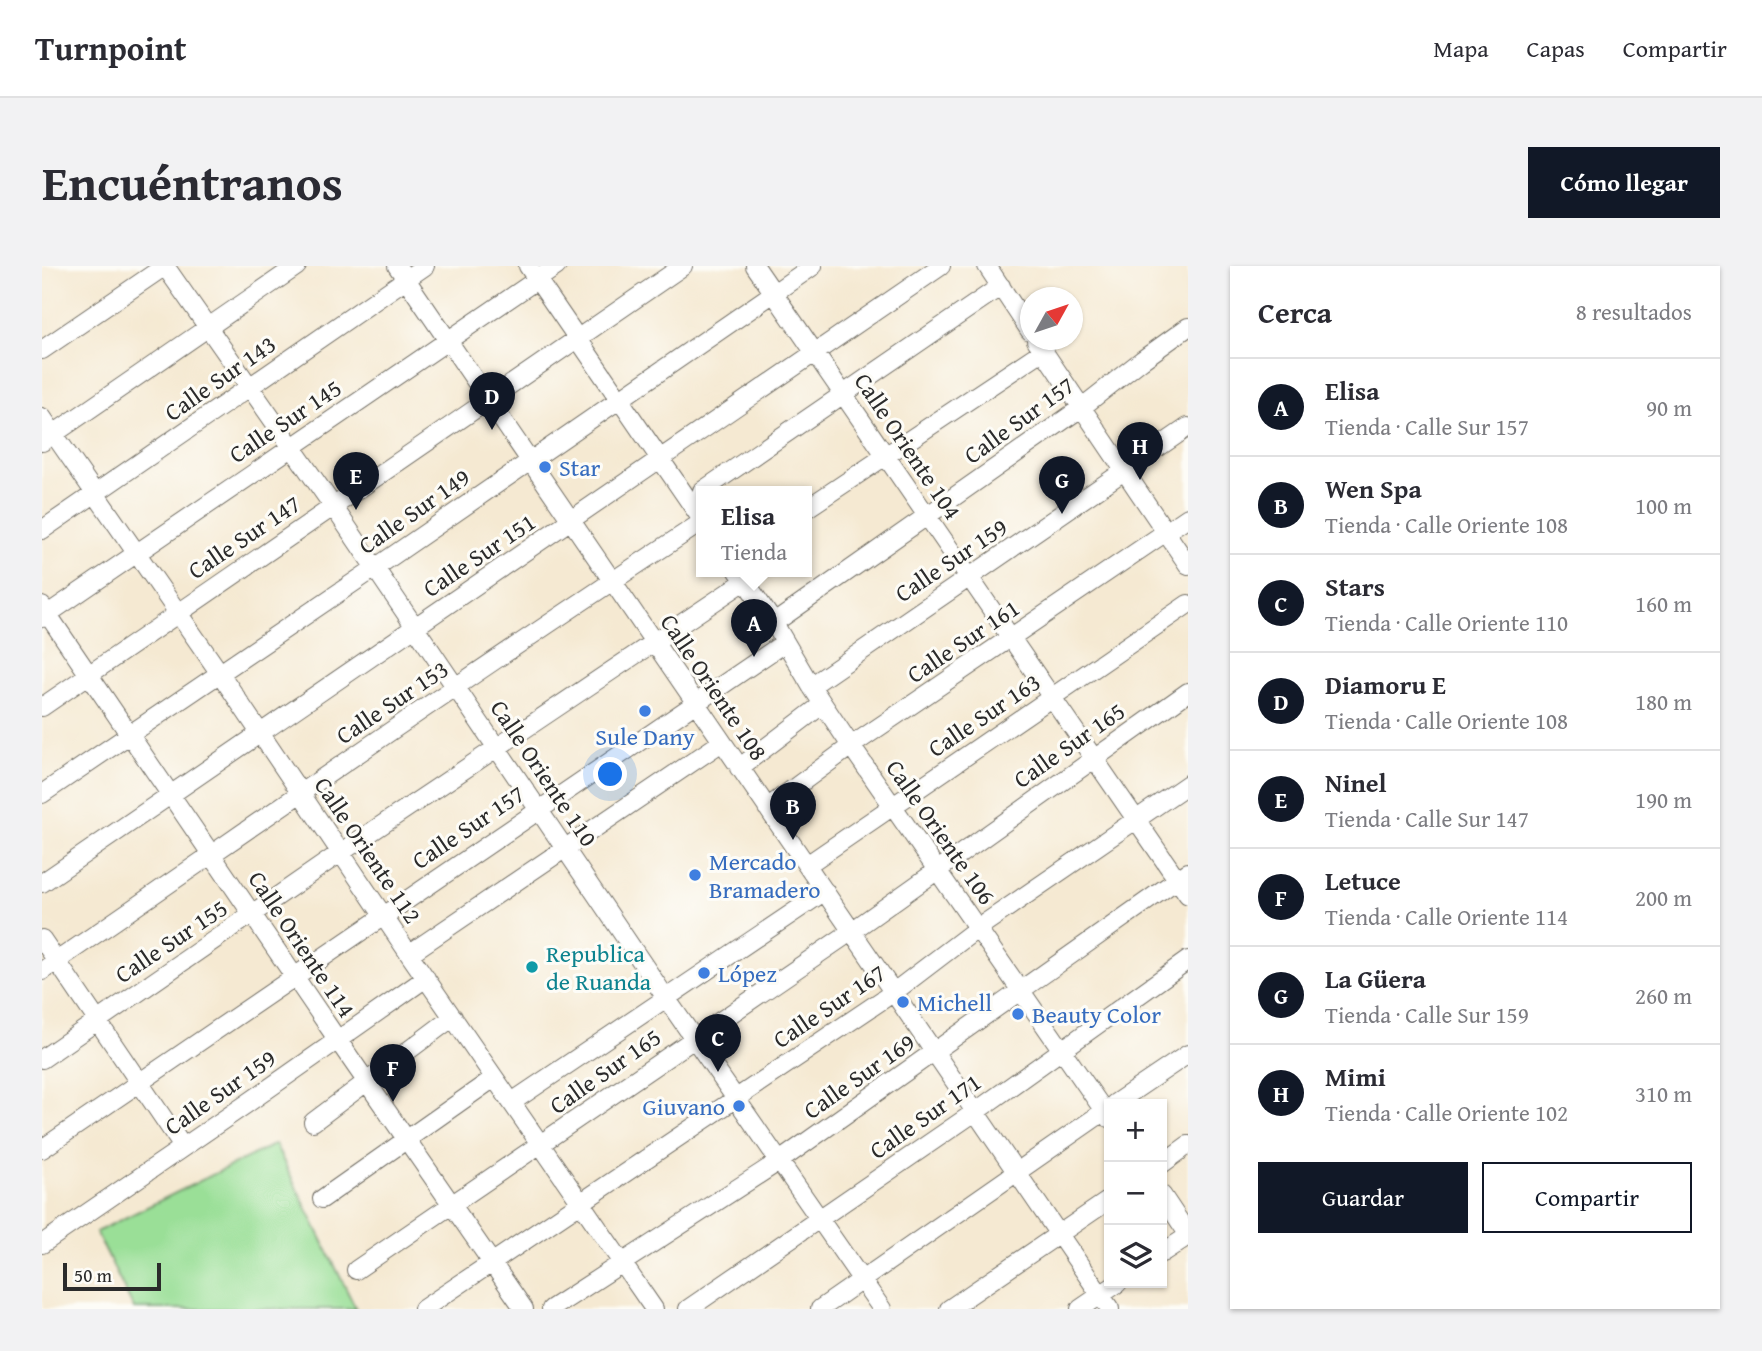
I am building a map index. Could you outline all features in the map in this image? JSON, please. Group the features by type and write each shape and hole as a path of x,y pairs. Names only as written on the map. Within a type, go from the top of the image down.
{"street":[{"name":"Calle Oriente 110","path":"165,266 292,446 666,998 882,1309"},
{"path":"42,350 165,266"},
{"path":"48,438 297,266"},
{"name":"Calle Sur 143","path":"42,530 250,386 401,273 425,266"},
{"name":"Calle Sur 145","path":"44,612 447,340 533,273 557,266"},
{"name":"Calle Sur 147","path":"42,707 683,266"},
{"name":"Calle Oriente 104","path":"755,266 1136,820 1185,882"},
{"name":"Calle Sur 149","path":"42,794 813,266"},
{"name":"Calle Sur 151","path":"42,883 572,522 941,266"},
{"path":"987,266 1020,314"},
{"name":"Calle Oriente 108","path":"401,273 1105,1302"},
{"path":"533,273 661,460 696,493"},
{"path":"708,486 1001,286"},
{"name":"Calle Sur 157","path":"774,623 1081,408 1188,327"},
{"path":"812,506 887,457 1033,350"},
{"path":"1043,350 1188,565"},
{"name":"Calle Oriente 112","path":"42,417 48,438 95,494 219,672 340,853 654,1309"},
{"name":"Calle Sur 159","path":"811,686 1188,427"},
{"name":"Calle Sur 161","path":"767,808 851,746 1188,517"},
{"name":"Calle Sur 153","path":"42,971 696,525"},
{"name":"Calle Sur 155","path":"42,1059 340,853 655,643 740,577"},
{"name":"Calle Oriente 106","path":"742,577 774,623 784,643 851,746 1062,1049 1104,1104"},
{"name":"Calle Sur 163","path":"807,865 1188,604"},
{"name":"Calle Oriente 114","path":"44,612 524,1309"},
{"name":"Calle Sur 157","path":"42,1149 382,914 784,643"},
{"name":"Calle Sur 165","path":"356,1270 852,930 1188,692"},
{"path":"739,768 823,704"},
{"path":"409,954 722,742"},
{"name":"Calle Sur 167","path":"423,1309 894,992 978,928 1188,783"},
{"name":"Calle Sur 169","path":"551,1309 781,1160 935,1053 1020,989 1185,882"},
{"path":"512,1102 825,891"},
{"path":"42,939 183,1147"},
{"name":"Calle Sur 171","path":"688,1309 975,1112 1188,960"},
{"name":"Calle Sur 159","path":"42,1244 426,978"},
{"path":"313,1122 453,1017"},
{"path":"1125,1099 1188,1054"},
{"path":"322,1199 494,1077"},
{"path":"820,1309 1104,1113"},
{"path":"1165,1162 1188,1145"},
{"path":"949,1309 1104,1203"},
{"path":"1167,1203 1188,1235 1167,1250"},
{"path":"1080,1309 1105,1302"}],"green space":[{"path":"275,1144 356,1309 134,1309 96,1232"}],"place":[{"name":"Diamoru E","path":"492,430"},
{"name":"Star","path":"545,467"},
{"name":"Mimi","path":"1140,480"},
{"name":"Ninel","path":"356,510"},
{"name":"La Güera","path":"1062,514"},
{"name":"Elisa","path":"754,657"},
{"name":"Sule Dany","path":"645,711"},
{"name":"Wen Spa","path":"793,840"},
{"name":"Mercado Bramadero","path":"695,875"},
{"name":"Republica de Ruanda","path":"532,967"},
{"name":"López","path":"704,973"},
{"name":"Michell","path":"903,1002"},
{"name":"Beauty Color","path":"1018,1014"},
{"name":"Stars","path":"718,1072"},
{"name":"Letuce","path":"393,1102"},
{"name":"Giuvano","path":"739,1106"}]}
